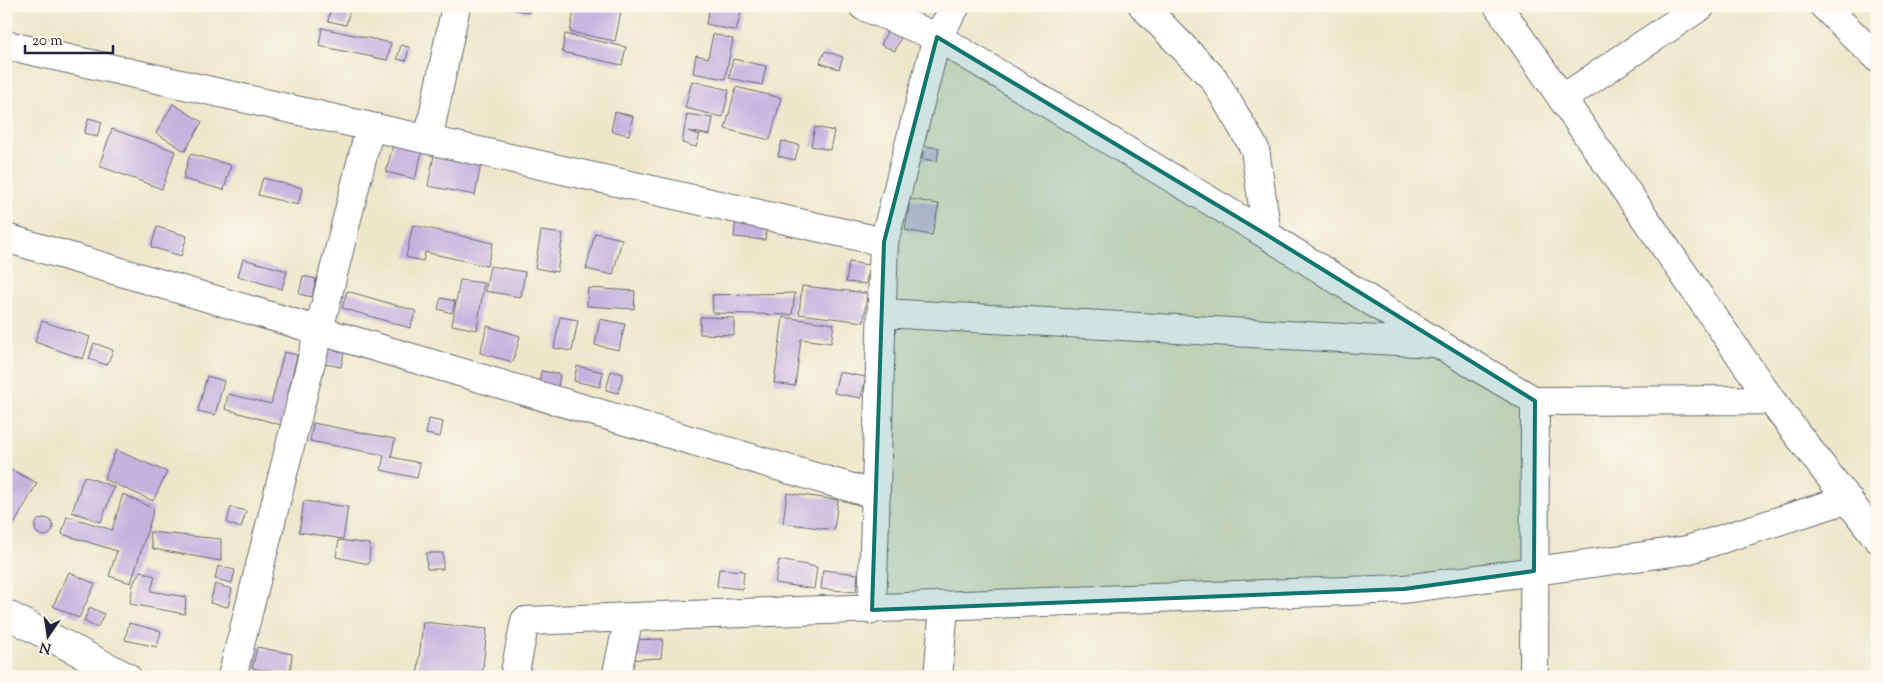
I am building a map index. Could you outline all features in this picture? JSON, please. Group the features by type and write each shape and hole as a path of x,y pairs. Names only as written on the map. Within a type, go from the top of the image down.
{"street":[{"path":"428,140 456,6"},
{"path":"863,6 937,37 1267,234 1437,343 1535,401 1771,400"},
{"path":"872,610 884,242 937,37 956,6"},
{"path":"1143,6 1214,79 1256,149 1267,234"},
{"path":"1498,6 1771,400 1877,538"},
{"path":"1562,99 1702,6"},
{"path":"1824,6 1877,58"},
{"path":"6,46 884,242"},
{"path":"232,677 370,127"},
{"path":"6,238 876,495"},
{"path":"882,313 1437,343"},
{"path":"1534,677 1535,401"},
{"path":"514,677 525,621 872,610 1404,589 1686,550 1848,499"},
{"path":"938,677 944,607"},
{"path":"6,614 128,677"},
{"path":"616,677 629,618"}],"highlighted area":[{"path":"937,37 1267,235 1535,401 1534,571 1404,589 872,610 884,242"}],"building":[{"path":"332,6 351,6 346,25 328,21"},
{"path":"501,6 531,6 529,13"},
{"path":"575,6 622,6 615,41 570,32"},
{"path":"710,6 742,8 736,31 706,24"},
{"path":"322,28 391,43 387,60 319,46"},
{"path":"888,29 902,35 895,51 881,45"},
{"path":"565,34 626,47 622,65 562,52"},
{"path":"713,34 733,39 725,79 693,73 696,55 708,58"},
{"path":"401,45 409,47 406,61 397,59"},
{"path":"825,51 843,57 839,69 820,63"},
{"path":"733,59 766,66 762,85 729,78"},
{"path":"692,81 729,90 723,117 685,108"},
{"path":"736,87 781,98 770,140 725,129"},
{"path":"173,104 202,122 185,151 156,133"},
{"path":"615,112 633,116 629,135 611,131"},
{"path":"687,114 713,118 710,135 688,131 700,135 696,147 682,143"},
{"path":"89,118 102,122 97,137 84,133"},
{"path":"815,127 834,131 830,150 811,146"},
{"path":"112,129 175,151 162,189 99,166"},
{"path":"394,141 423,148 415,179 386,172"},
{"path":"782,141 799,145 795,160 778,156"},
{"path":"924,146 939,148 937,161 922,159"},
{"path":"190,154 231,165 224,190 183,179"},
{"path":"434,155 481,164 475,195 428,186"},
{"path":"263,178 302,188 298,205 258,195"},
{"path":"910,199 939,204 932,235 905,230"},
{"path":"736,218 767,221 765,240 734,237"},
{"path":"413,225 493,243 487,266 425,252 423,261 406,257"},
{"path":"157,227 187,236 181,256 151,247"},
{"path":"541,231 563,234 557,272 535,268"},
{"path":"595,233 622,239 613,275 586,269"},
{"path":"243,259 287,271 282,289 238,276"},
{"path":"849,262 869,265 866,284 846,282"},
{"path":"490,266 525,272 521,297 485,291"},
{"path":"303,276 316,279 312,297 299,294"},
{"path":"460,280 484,283 477,330 452,325"},
{"path":"802,286 867,293 864,322 799,314"},
{"path":"588,288 635,291 634,309 587,306"},
{"path":"347,291 416,311 410,328 342,308"},
{"path":"795,293 792,315 713,313 712,295"},
{"path":"441,298 455,301 452,313 438,309"},
{"path":"560,317 578,320 572,351 554,348"},
{"path":"700,317 734,318 734,335 700,334"},
{"path":"783,317 834,324 831,343 801,339 795,386 774,383"},
{"path":"600,319 625,324 619,350 595,345"},
{"path":"42,321 90,337 83,359 35,342"},
{"path":"487,326 520,336 513,362 480,353"},
{"path":"94,343 113,350 107,365 89,359"},
{"path":"329,344 345,347 341,367 325,364"},
{"path":"284,352 297,355 281,425 225,409 228,394 271,404"},
{"path":"577,366 603,372 600,387 574,381"},
{"path":"541,371 560,374 557,393 538,389"},
{"path":"611,371 623,374 618,393 606,390"},
{"path":"839,372 866,377 861,398 834,393"},
{"path":"207,376 224,381 215,415 198,411"},
{"path":"429,419 443,422 440,437 426,434"},
{"path":"313,423 395,439 391,457 420,463 417,478 381,470 384,455 310,441"},
{"path":"116,450 167,472 153,501 104,479"},
{"path":"12,470 37,483 6,539 6,481"},
{"path":"84,476 114,487 101,522 72,512"},
{"path":"787,493 838,500 834,530 783,523"},
{"path":"123,494 154,509 131,583 109,576 117,551 62,534 67,516 112,530"},
{"path":"304,501 348,507 343,539 299,532"},
{"path":"231,507 246,511 241,528 227,523"},
{"path":"40,518 48,518 53,523 51,534 40,536 35,531 35,523"},
{"path":"149,532 221,539 221,561 153,549"},
{"path":"339,540 370,544 369,564 336,557"},
{"path":"426,553 443,553 443,569 427,569"},
{"path":"779,560 817,567 814,589 775,583"},
{"path":"218,566 235,570 232,583 215,579"},
{"path":"719,569 744,571 742,589 717,586"},
{"path":"823,570 858,574 856,592 821,589"},
{"path":"140,571 155,576 151,591 186,597 185,614 130,604 133,584"},
{"path":"69,572 95,584 79,618 53,606"},
{"path":"215,584 232,589 228,607 210,603"},
{"path":"90,607 104,614 97,628 84,621"},
{"path":"423,622 487,629 482,677 417,677"},
{"path":"129,623 161,631 157,647 125,640"},
{"path":"663,639 661,658 624,660 626,640"},
{"path":"257,647 292,654 290,674 252,668"}]}
